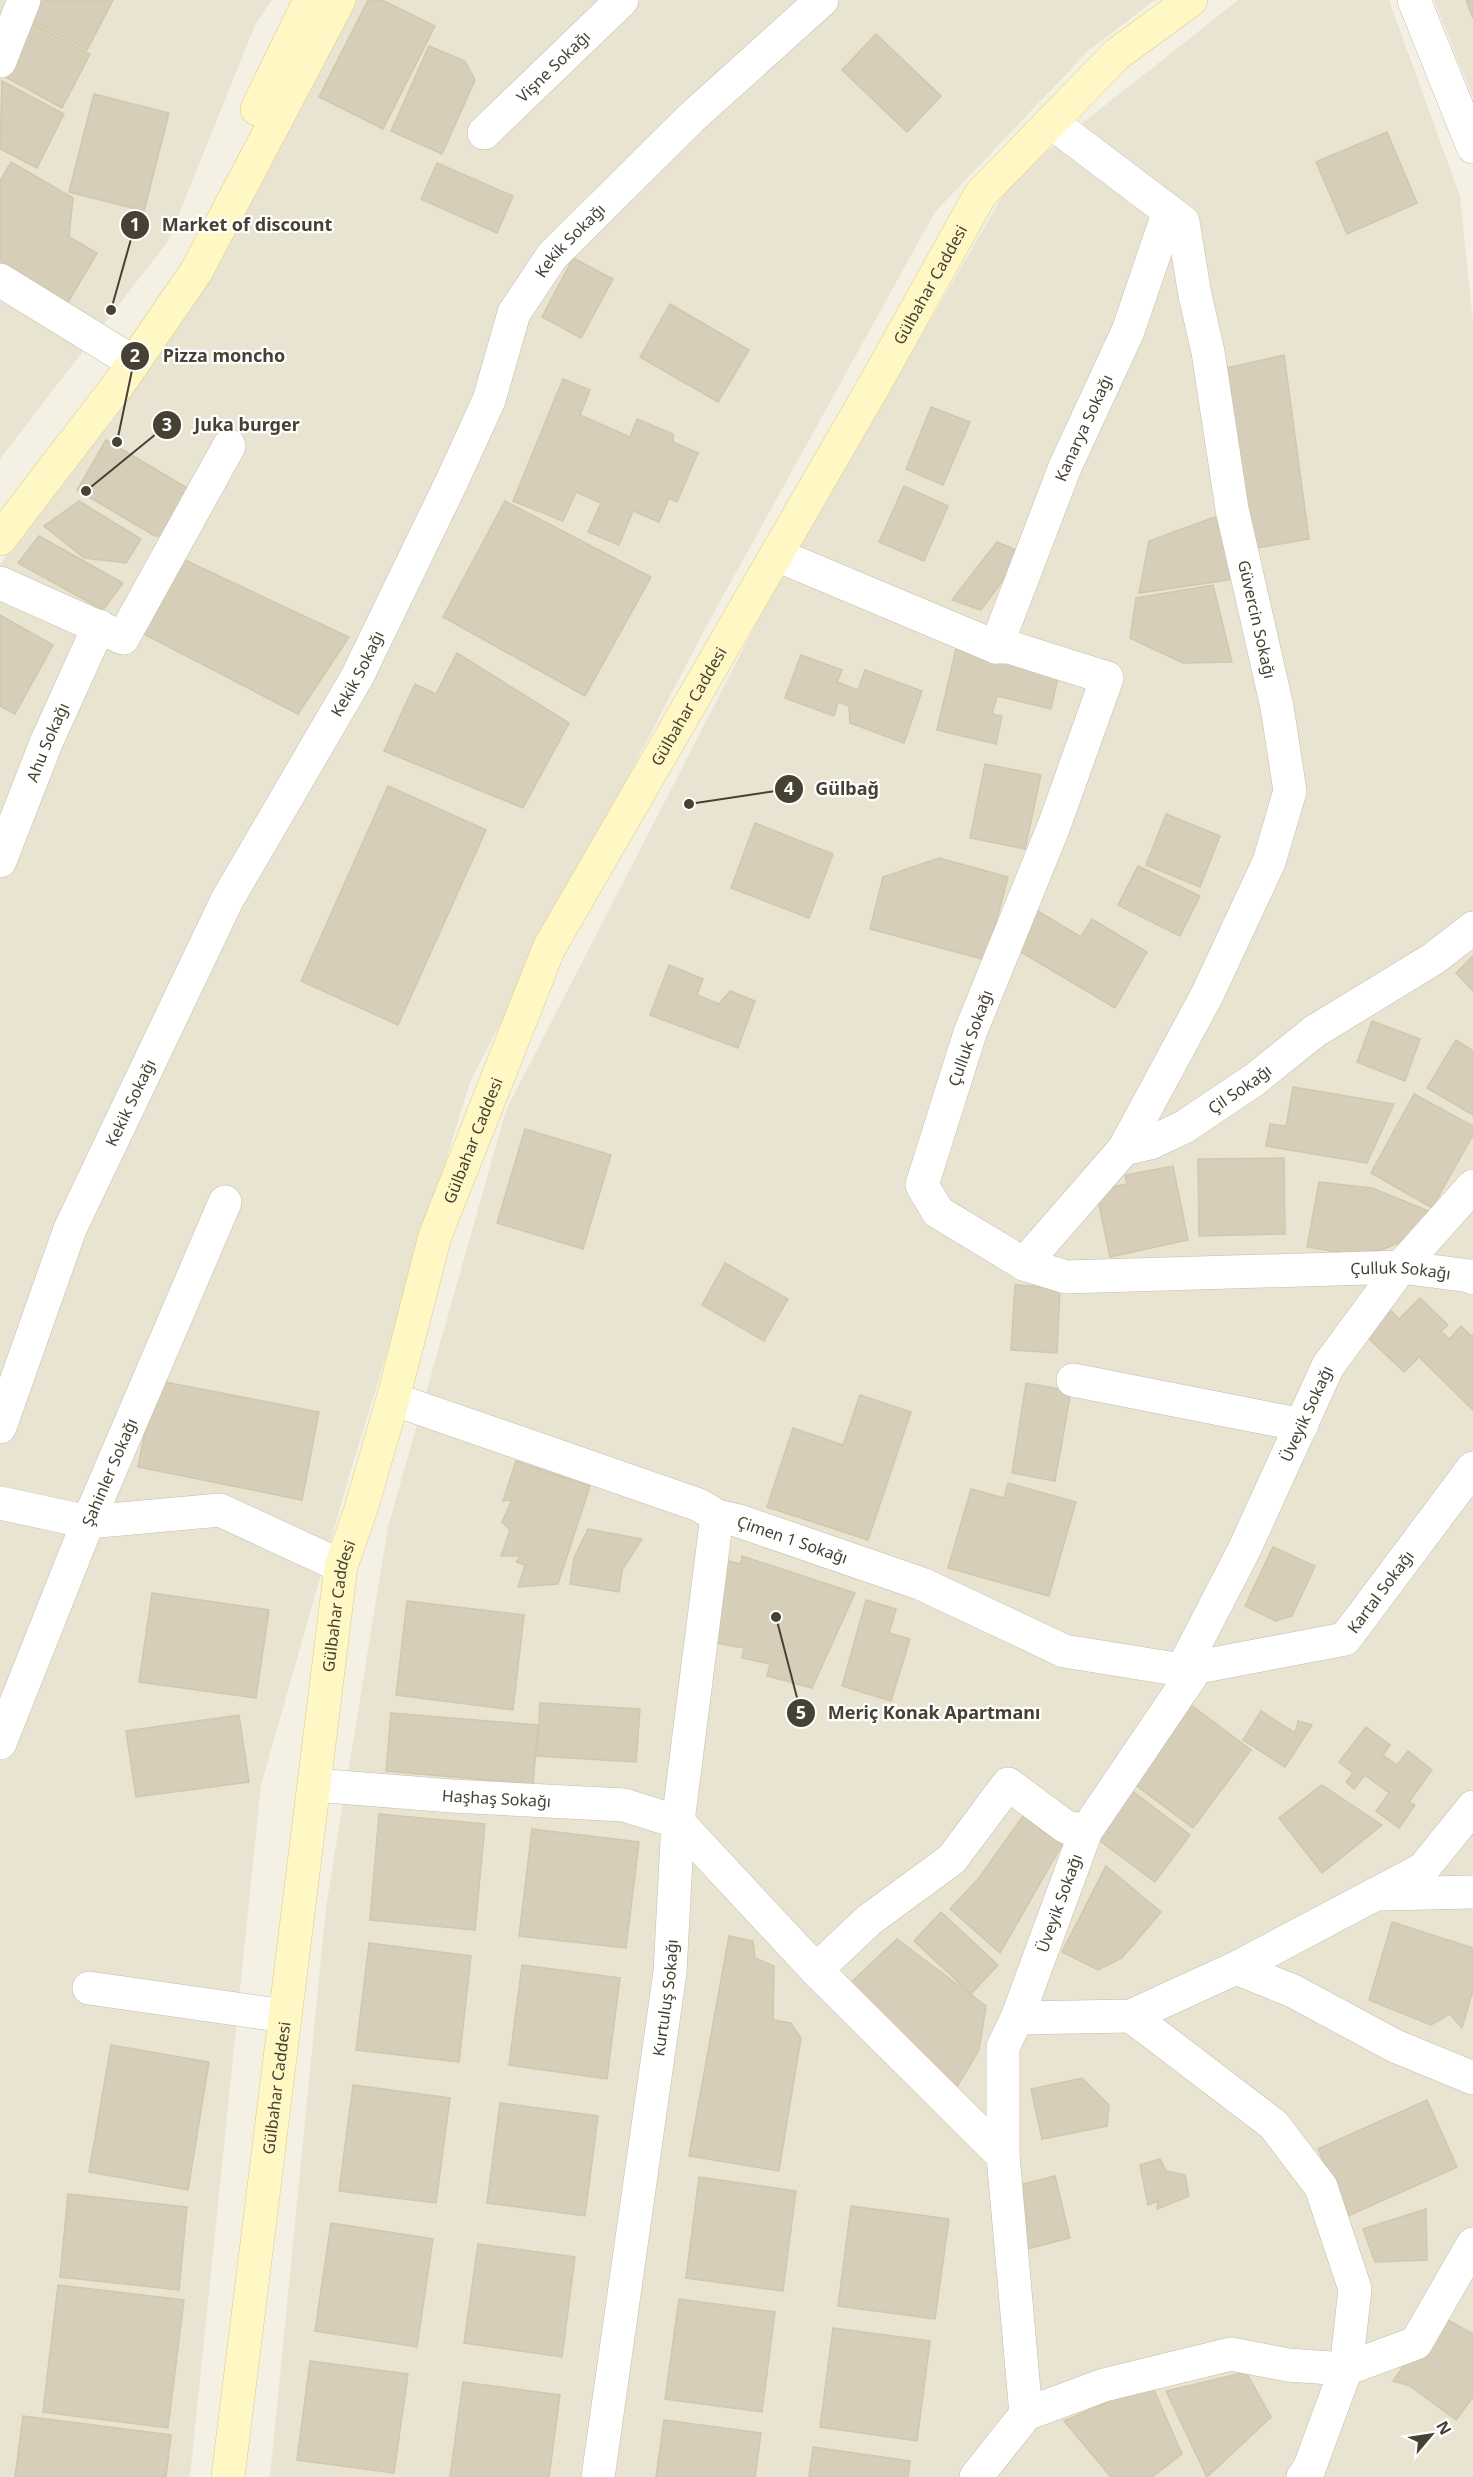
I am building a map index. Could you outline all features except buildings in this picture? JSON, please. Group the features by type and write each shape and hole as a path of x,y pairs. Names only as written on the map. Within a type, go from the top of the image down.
{"street":[{"path":"0,61 24,0"},
{"path":"0,514 120,354 183,261 310,0"},
{"path":"0,539 121,381 196,272 339,0"},
{"name":"Vişne Sokağı","path":"484,133 622,0"},
{"name":"Kekik Sokağı","path":"0,1427 70,1229 227,900 357,677 422,543 489,400 514,313 552,256 691,118 822,0"},
{"name":"Gülbahar Caddesi","path":"228,2477 341,1566 360,1512 393,1399 435,1236 549,948 777,555 980,195 1117,54 1191,0"},
{"path":"1414,0 1473,147"},
{"name":"Güvercin Sokağı","path":"1051,122 1184,222 1195,296 1208,352 1232,509 1277,707 1290,791 1269,862 1217,975 1124,1149"},
{"name":"Kanarya Sokağı","path":"996,647 1065,468 1128,332 1168,211"},
{"path":"0,280 120,354"},
{"name":"Ahu Sokağı","path":"0,861 46,743 111,632 229,446"},
{"name":"Çulluk Sokağı","path":"777,555 996,647 1009,647 1107,678 1054,826 970,1034 922,1185 939,1212 1024,1264 1066,1277 1401,1267 1473,1278"},
{"path":"0,583 111,632"},
{"name":"Çil Sokağı","path":"1124,1149 1150,1143 1184,1127 1254,1080 1315,1031 1433,959 1473,928"},
{"path":"1024,1264 1124,1149"},
{"name":"Üveyik Sokağı","path":"1026,2414 1003,2156 1003,2047 1017,2018 1086,1831 1186,1673 1245,1551 1328,1366 1401,1267 1473,1186"},
{"name":"Şahinler Sokağı","path":"0,1743 88,1522 225,1202"},
{"path":"1073,1380 1302,1425"},
{"name":"Çimen 1 Sokağı","path":"393,1399 699,1506 717,1516 739,1521 922,1584 1064,1651 1186,1673"},
{"name":"Kartal Sokağı","path":"1186,1673 1345,1639 1473,1468"},
{"path":"0,1503 88,1522 220,1510 341,1566"},
{"name":"Kurtuluş Sokağı","path":"598,2477 670,1972 678,1822 717,1516"},
{"path":"816,1970 869,1920 952,1859 1008,1784 1066,1827 1086,1831"},
{"name":"Haşhaş Sokağı","path":"314,1785 452,1796 624,1804 678,1822"},
{"path":"1017,2018 1131,2016 1236,1968 1423,1869 1473,1807"},
{"path":"678,1822 816,1970 1003,2156"},
{"path":"1374,1894 1473,1892"},
{"path":"1236,1968 1293,1992 1395,2046 1473,2078"},
{"path":"89,1988 285,2016"},
{"path":"1131,2016 1274,2125 1321,2187 1355,2289 1346,2369 1309,2469 1303,2477"},
{"path":"976,2477 1026,2414 1104,2385 1231,2354 1288,2365 1346,2369 1416,2343 1473,2244"}],"shaded area":[{"path":"0,0 272,0 256,23 168,241 0,459"},
{"path":"351,0 1155,0 1089,50 935,212 706,627 470,1082 350,1473 261,1785 190,2477 0,2477 0,565 38,508"},
{"path":"1238,0 1389,0 1460,196 1473,322 1473,2477 270,2477 326,1907 388,1527 506,1110 773,591 1013,178"},
{"path":"1434,0 1473,0 1473,98"}],"place":[{"name":"Market of discount","path":"111,310"},
{"name":"Pizza moncho","path":"117,442"},
{"name":"Juka burger","path":"86,491"},
{"name":"Gülbağ","path":"689,804"},
{"name":"Meriç Konak Apartmanı","path":"776,1617"}]}
